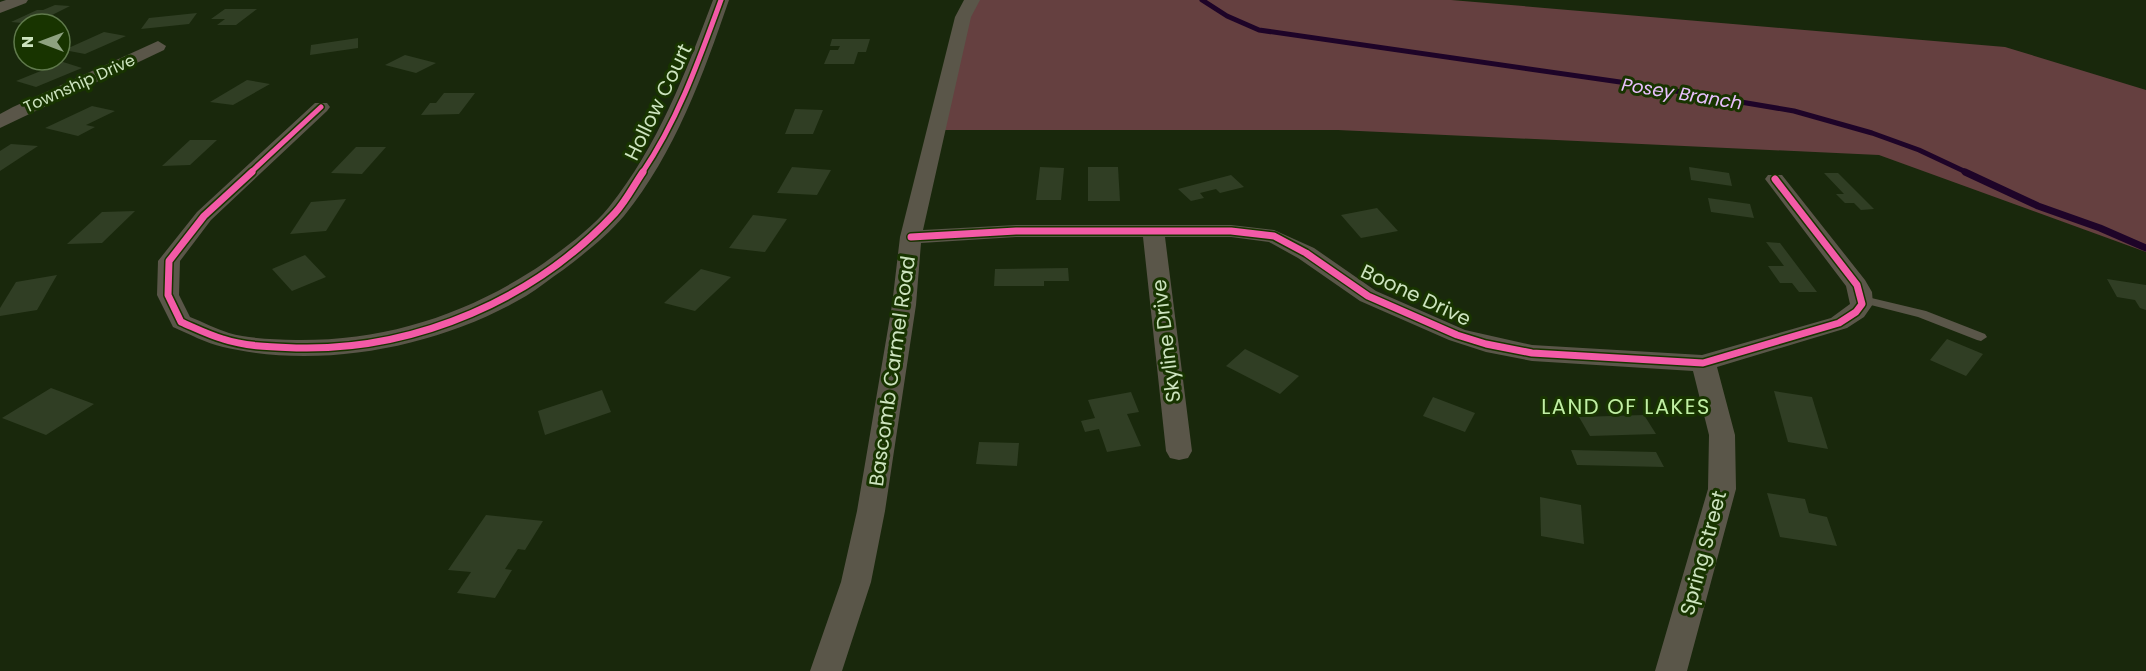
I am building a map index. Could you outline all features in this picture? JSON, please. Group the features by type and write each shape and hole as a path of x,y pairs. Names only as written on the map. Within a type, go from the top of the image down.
{"street":[{"path":"0,8 20,0"},
{"name":"Hollow Court","path":"321,107 204,216 169,261 168,296 181,322 225,340 270,347 323,348 382,342 456,320 518,291 573,252 616,212 659,148 696,72 721,0"},
{"name":"Bascomb Carmel Road","path":"826,671 856,582 871,511 904,305 911,237 963,16 972,0"},
{"name":"Township Drive","path":"0,122 40,99 125,64 158,46"},
{"path":"1774,179 1857,285 1863,295 1863,300"},
{"name":"Boone Drive","path":"911,237 1016,231 1231,231 1274,236 1306,253 1368,296 1457,335 1486,344 1532,353 1641,361 1703,363 1839,323 1858,311 1863,300"},
{"name":"Skyline Drive","path":"1152,231 1179,451"},
{"name":"Spring Street","path":"1671,671 1722,489 1722,435 1703,363"}],"lane":[{"path":"1863,300 1922,314 1981,337"}],"shaded area":[{"path":"969,0 1451,0 2005,47 2146,90 2146,252 1879,155 1338,130 930,130"}],"building":[{"path":"55,5 70,6 58,12 33,12"},
{"path":"225,9 257,9 236,25 217,25 225,19 211,19"},
{"path":"197,13 189,24 141,29 149,18"},
{"path":"104,32 126,36 85,54 72,52 72,46"},
{"path":"358,38 358,48 310,55 311,45"},
{"path":"832,39 870,39 866,52 858,52 854,64 824,64 830,50 838,50 840,46 830,46"},
{"path":"405,55 436,63 416,73 385,65"},
{"path":"72,65 82,68 36,87 16,81 38,72 72,72"},
{"path":"247,80 270,84 233,105 210,102"},
{"path":"444,93 475,93 459,114 421,115 430,103 436,103"},
{"path":"92,106 115,111 86,125 95,127 78,136 45,128"},
{"path":"795,109 823,110 813,134 785,134"},
{"path":"190,140 217,140 190,165 162,166"},
{"path":"11,144 38,146 0,171 0,151"},
{"path":"356,147 386,147 362,174 331,173"},
{"path":"792,167 831,170 817,195 777,193"},
{"path":"1040,167 1064,168 1061,200 1036,200"},
{"path":"1088,167 1118,167 1120,201 1088,201"},
{"path":"1689,167 1729,173 1732,186 1691,180"},
{"path":"1824,173 1838,173 1874,209 1861,210 1854,203 1845,203 1836,194 1844,194"},
{"path":"1231,175 1244,187 1220,193 1216,189 1200,193 1204,198 1191,201 1178,189"},
{"path":"1708,198 1750,204 1754,218 1711,212"},
{"path":"346,199 326,231 290,234 311,202"},
{"path":"1377,208 1398,231 1361,238 1341,215"},
{"path":"135,211 102,243 67,244 102,212"},
{"path":"753,215 787,219 765,252 729,248"},
{"path":"1766,242 1780,243 1817,292 1799,292 1792,283 1780,283 1768,266 1784,266"},
{"path":"305,255 326,277 292,291 272,269"},
{"path":"1068,268 1069,281 1044,281 1044,286 994,286 995,269"},
{"path":"701,269 731,277 695,311 664,303"},
{"path":"57,275 37,310 0,316 0,308 16,282"},
{"path":"2107,279 2146,285 2146,310 2140,308 2135,300 2117,297"},
{"path":"1947,339 1983,354 1966,376 1930,360"},
{"path":"1245,349 1299,376 1280,394 1226,366"},
{"path":"51,388 94,404 46,435 2,418"},
{"path":"602,390 611,412 545,435 538,411"},
{"path":"1774,391 1812,397 1828,449 1788,442"},
{"path":"1131,392 1139,412 1127,414 1141,446 1107,452 1099,429 1085,432 1081,421 1095,418 1088,400"},
{"path":"1433,397 1475,413 1465,432 1423,416"},
{"path":"1644,415 1656,434 1590,436 1579,417"},
{"path":"979,442 1019,443 1017,466 976,464"},
{"path":"1571,450 1656,452 1664,467 1577,465"},
{"path":"1767,493 1805,499 1809,513 1827,517 1837,546 1780,537"},
{"path":"1540,497 1581,505 1584,544 1541,536"},
{"path":"486,515 543,521 525,550 518,549 505,569 512,570 495,598 457,593 471,572 448,570"}],"waterway":[{"name":"Posey Branch","path":"1202,0 1227,16 1259,30 1634,84 1794,111 1872,133 1919,150 1968,173"},
{"name":"Posey Branch","path":"1965,172 2038,206 2100,228 2146,248"}],"cycle path":[{"path":"321,107 204,216 169,261 168,295 181,322 225,340 270,347 323,348 382,342 456,320 518,291 573,252 616,212 659,148 695,72 721,0"},
{"path":"911,237 1016,231 1231,231 1274,236 1306,253 1368,296 1457,335 1486,344 1532,353 1703,363 1839,323 1856,312 1862,304 1861,292 1857,285 1775,179"}],"district":[{"name":"LAND OF LAKES","path":"1626,407"}]}
